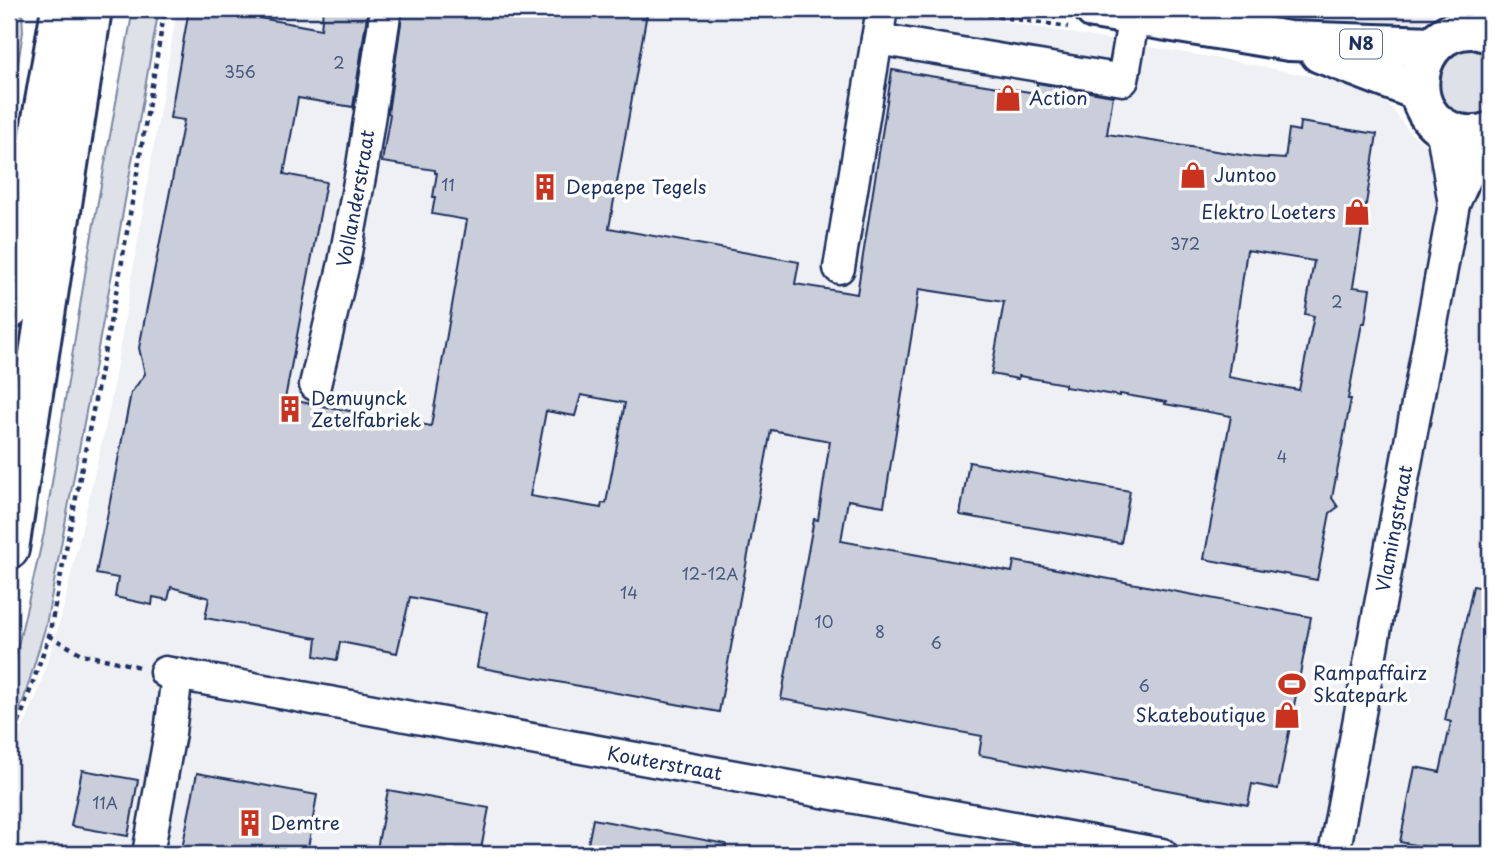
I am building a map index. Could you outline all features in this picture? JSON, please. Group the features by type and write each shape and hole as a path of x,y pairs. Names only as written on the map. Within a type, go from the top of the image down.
{"main road":[{"path":"9,310 61,9"},
{"path":"9,549 92,9"},
{"name":"N8","path":"1094,9 1289,41 1433,46"},
{"path":"1481,24 1455,32 1433,46 1421,66 1419,91 1430,116 1441,126 1451,132 1469,136 1488,133"},
{"name":"N8","path":"1289,41 1419,91"}],"street":[{"name":"Vollanderstraat","path":"315,385 344,262 386,9"},
{"path":"839,268 882,9"},
{"path":"877,39 1123,80 1134,15"},
{"name":"Vlamingstraat","path":"1441,126 1454,204"},
{"name":"Vlamingstraat","path":"1334,854 1454,204 1488,133"},
{"path":"148,854 170,733 171,673"},
{"name":"Kouterstraat","path":"171,673 1162,854"}],"path":[{"path":"9,751 49,636 121,267 165,9"},
{"path":"49,636 82,654 171,673"}],"shaded area":[{"path":"9,9 22,9 23,32 9,121"},
{"path":"133,9 154,9 158,14 46,625 24,699 9,733 9,676 44,533 87,262"},
{"path":"177,9 932,9 1366,87 1392,108 1409,132 1433,150 1490,160 1490,854 9,854 9,761 37,695 61,618 109,411"},
{"path":"1270,9 1442,9 1420,25 1401,29"},
{"path":"1473,47 1490,52 1490,113 1471,117 1456,114 1445,104 1438,92 1438,77 1443,64 1454,53"},
{"path":"12,357 27,362 9,479 9,379"}],"building":[{"path":"189,9 211,9 321,29 323,9 368,9 353,107 298,98 284,174 326,182 285,399 431,426 467,220 432,214 437,173 435,170 382,162 403,9 620,9 647,13 609,228 799,262 795,284 857,294 892,70 1036,93 1037,83 1113,96 1107,134 1254,157 1285,159 1289,129 1299,131 1300,122 1377,134 1353,287 1370,289 1332,498 1338,507 1330,513 1317,580 1204,559 1231,416 1165,404 1166,402 1065,387 1065,384 991,374 1004,302 919,289 884,506 848,500 841,541 1012,572 1014,561 1311,617 1278,789 1252,784 1248,805 979,755 982,736 781,699 814,519 818,520 830,441 771,430 719,712 477,667 487,612 410,597 397,653 340,642 337,660 315,656 317,638 205,618 209,598 171,587 168,600 153,597 152,605 115,597 118,578 96,574 131,393 145,374 139,348 184,120 170,118","holes":["1247,250 1314,261 1305,314 1314,316 1299,390 1228,377","581,395 625,403 606,503 602,503 601,508 530,496 546,411 575,416"]},
{"path":"969,462 1130,491 1121,543 960,515"},
{"path":"1473,586 1490,589 1490,854 1424,854 1425,847 1400,842 1415,767 1440,772 1451,722 1445,720"},
{"path":"82,770 138,780 128,836 71,826"},
{"name":"Demtre","path":"197,773 317,795 307,854 181,854"},
{"path":"388,790 489,808 480,854 376,854"},
{"path":"593,819 726,844 725,854 586,854"}],"place":[{"name":"Action","path":"1008,98"},
{"name":"Juntoo","path":"1193,175"},
{"name":"Depaepe Tegels","path":"545,187"},
{"name":"Elektro Loeters","path":"1357,212"},
{"name":"Demuynck Zetelfabriek","path":"290,409"},
{"name":"Rampaffairz Skatepark","path":"1292,684"},
{"name":"Skateboutique","path":"1287,715"},
{"name":"Demtre","path":"250,823"}]}
